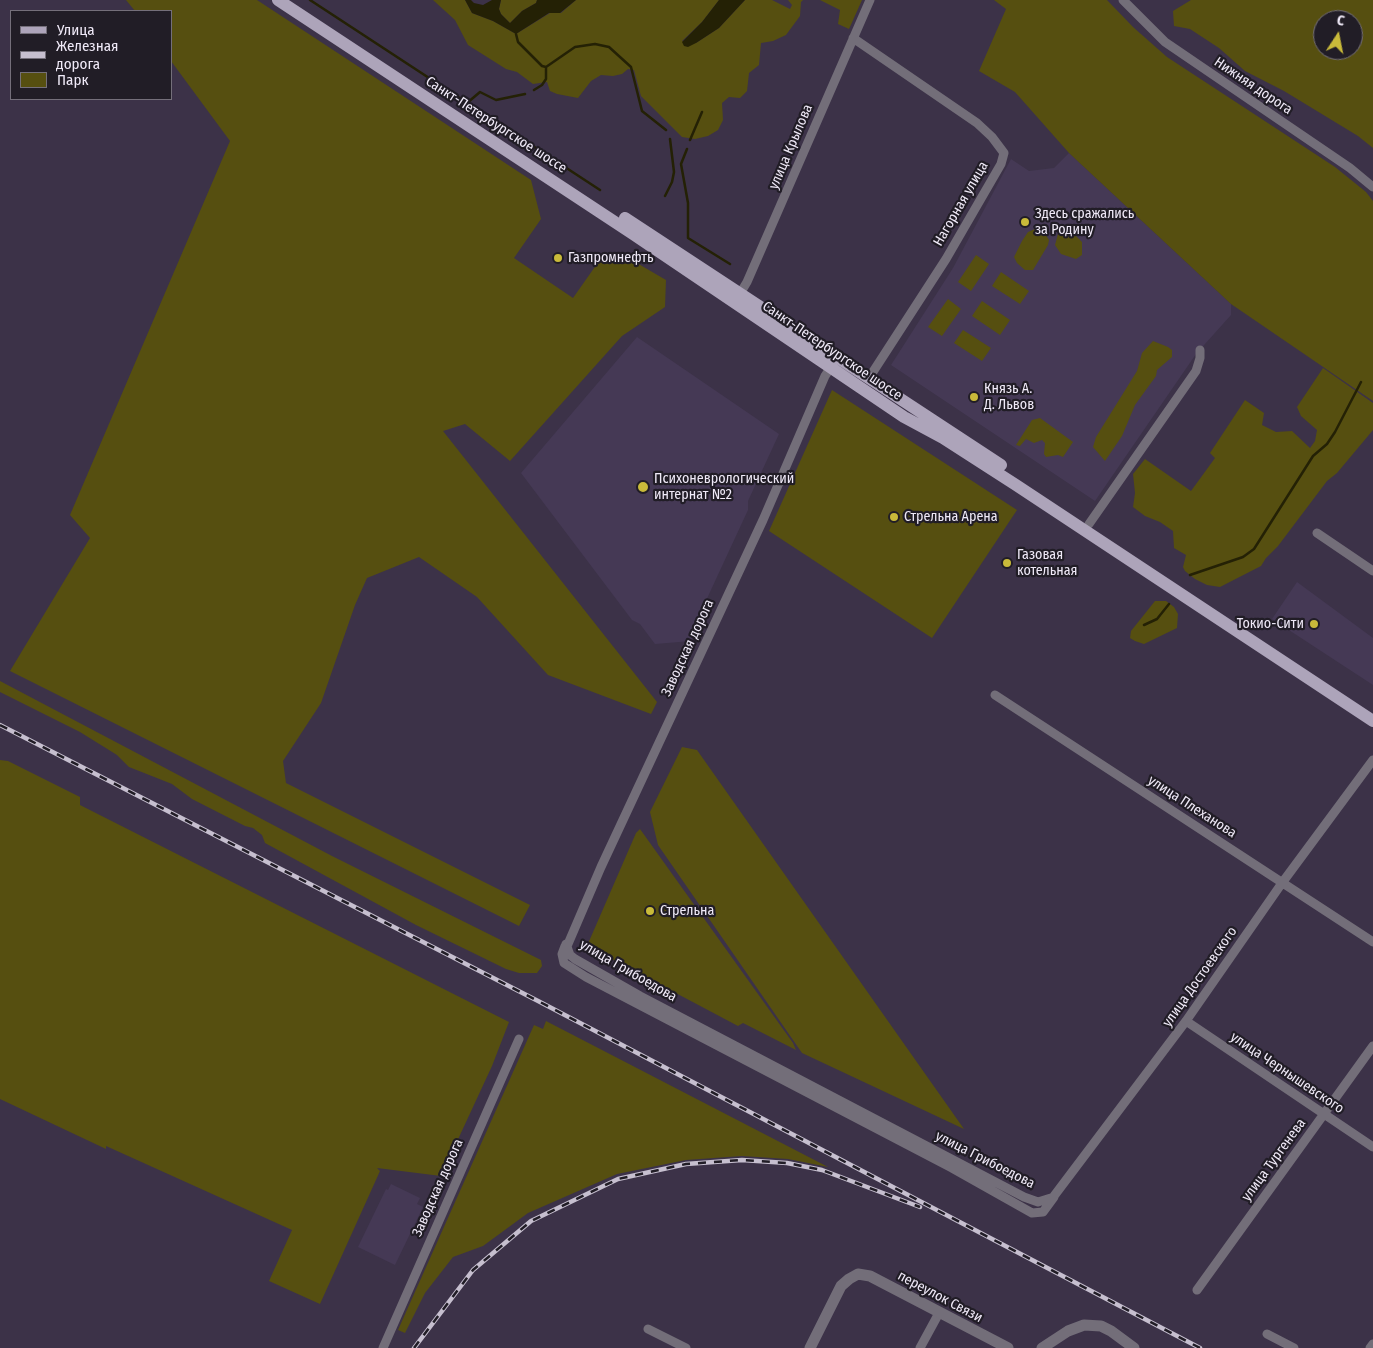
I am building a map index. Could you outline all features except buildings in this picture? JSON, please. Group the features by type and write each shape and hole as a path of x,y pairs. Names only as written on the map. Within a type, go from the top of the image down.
{"main road":[{"name":"Санкт-Петербургское шоссе","path":"278,0 738,298"},
{"name":"Санкт-Петербургское шоссе","path":"293,0 834,362 904,417 943,438 1016,485 1373,721"},
{"name":"Санкт-Петербургское шоссе","path":"834,362 869,378 1373,711"}],"street":[{"name":"улица Крылова","path":"738,298 870,0"},
{"name":"Нижняя дорога","path":"1123,0 1164,42 1350,168 1373,187"},
{"name":"Нагорная улица","path":"853,38 977,123 992,137 1004,153 1001,164 946,259 869,378"},
{"path":"1089,524 1196,371 1200,350"},
{"name":"Заводская дорога","path":"565,947 763,520 825,376 834,362"},
{"path":"1317,532 1373,572"},
{"name":"улица Плеханова","path":"995,695 1373,942"},
{"name":"улица Достоевского","path":"1046,1206 1186,1022 1282,883 1373,760"},
{"name":"улица Грибоедова","path":"565,947 575,959 640,996 1024,1197 1038,1202 1054,1197"},
{"name":"улица Чернышевского","path":"1186,1022 1373,1147"},
{"name":"Заводская дорога","path":"383,1348 519,1039"},
{"name":"улица Тургенева","path":"1196,1290 1373,1046"},
{"name":"переулок Связи","path":"810,1348 841,1286 849,1278 858,1274 870,1276 1008,1348"},
{"path":"920,1348 938,1313"},
{"path":"1042,1348 1068,1332 1084,1325 1101,1326 1134,1348"},
{"path":"648,1330 686,1348"},
{"path":"1267,1334 1294,1348"},
{"path":"1370,1348 1373,1344"}],"shaded area":[{"path":"465,0 471,0 474,3 483,5 492,0 501,0 499,9 501,14 510,23 522,11 536,3 537,0 576,0 560,13 549,13 516,34 493,21 472,13"},
{"path":"719,0 745,0 719,28 696,43 688,47 684,46 682,42 702,22"},
{"path":"1069,153 1231,304 1231,315 1196,354 1095,501 891,365 953,268 1011,159 1029,171 1054,168"},
{"name":"Психоневрологический интернат №2","path":"637,337 779,434 748,501 748,510 704,605 706,606 691,641 655,644 640,624 632,620 521,473"},
{"path":"1297,582 1373,638 1373,685 1272,619"},
{"path":"391,1184 420,1198 417,1204 423,1207 395,1265 358,1247 386,1189 388,1190"}],"green space":[{"path":"126,0 257,0 531,180 541,219 514,258 573,298 599,261 618,252 666,280 665,307 622,336 510,461 465,424 443,431 657,702 651,714 548,675 477,597 419,557 367,578 355,605 321,703 283,761 286,783 530,905 519,926 10,671 90,538 70,515 230,141 172,62 172,10 134,10"},
{"path":"433,0 465,0 472,13 493,21 516,34 550,13 561,13 576,0 719,0 702,22 682,41 696,43 719,28 745,0 772,0 790,9 792,5 788,0 803,0 801,2 800,16 786,35 773,41 761,43 759,65 749,73 747,91 740,98 729,97 722,103 723,120 718,130 708,136 695,139 682,137 641,96 634,70 628,69 622,74 613,76 601,75 591,81 578,98 557,94 550,91 547,82 533,84 517,72 506,69 468,45 455,20"},
{"path":"501,0 537,0 536,3 522,11 510,23 501,14 499,9"},
{"path":"820,0 862,0 849,29 838,24 840,10"},
{"path":"994,0 1107,0 1133,27 1167,57 1335,167 1366,192 1373,201 1373,401 1231,304 1069,153 1015,92 979,71 1006,9"},
{"path":"1191,0 1373,0 1373,148 1358,136 1284,91 1245,71 1219,48 1190,29 1174,26 1173,11"},
{"path":"1035,229 1044,232 1049,240 1048,245 1033,270 1025,270 1017,263 1014,257 1028,232"},
{"path":"1069,229 1082,242 1082,255 1076,259 1061,254 1055,245 1058,234 1062,230"},
{"path":"976,255 989,264 971,291 958,282"},
{"path":"1001,272 1029,291 1020,304 992,286"},
{"path":"948,299 961,309 942,336 928,327"},
{"path":"982,301 1010,320 1000,335 972,316"},
{"path":"963,330 991,348 982,361 954,343"},
{"path":"1153,341 1172,350 1172,357 1157,370 1156,376 1135,405 1122,436 1105,461 1093,447 1096,437 1137,371 1142,353"},
{"path":"1323,368 1373,403 1373,430 1337,473 1327,481 1261,566 1220,587 1207,585 1195,579 1183,567 1186,555 1174,548 1173,531 1160,522 1145,516 1133,507 1135,493 1133,474 1145,459 1191,491 1215,458 1210,453 1245,400 1264,413 1262,425 1276,432 1292,431 1310,448 1315,441 1317,430 1301,416 1297,407"},
{"name":"Стрельна Арена","path":"832,390 1017,510 932,638 769,531"},
{"path":"1040,418 1073,442 1063,457 1058,455 1046,457 1044,454 1045,443 1042,440 1034,443 1026,439 1020,446 1016,445 1032,420"},
{"path":"1155,601 1166,601 1174,607 1178,614 1177,628 1144,644 1135,641 1130,638 1131,631"},
{"path":"0,681 332,856 541,960 542,966 537,973 519,973 506,969 416,925 265,843 262,835 253,828 245,826 192,799 172,784 129,767 117,755 80,732 0,692"},
{"path":"682,747 697,750 964,1129 802,1053 658,845 650,812"},
{"path":"0,760 8,761 80,797 80,805 509,1022 492,1066 441,1176 377,1168 380,1171 320,1304 269,1281 292,1230 106,1146 106,1149 0,1099"},
{"name":"Стрельна","path":"640,829 793,1043 796,1050 743,1023 738,1026 587,946 636,833"},
{"path":"546,1021 828,1167 788,1159 742,1156 686,1160 617,1174 528,1213 483,1246 453,1257 425,1293 405,1333 398,1330 534,1025 543,1029"}],"waterway":[{"path":"310,0 600,190"},
{"path":"516,34 518,42 542,66 546,67 575,47 595,44 609,47 631,67 642,111 666,130"},
{"path":"534,90 542,85 546,79 546,67"},
{"path":"467,103 480,92 496,100 525,94"},
{"path":"690,140 702,112"},
{"path":"665,196 672,182 674,172 670,139"},
{"path":"687,149 681,164 688,203 688,238 730,264"},
{"path":"1190,575 1243,557 1254,549 1313,456 1327,444 1335,432 1361,382"},
{"path":"1144,625 1157,619 1169,604"}],"railway":[{"path":"0,725 540,1002 1200,1348"},
{"path":"414,1348 473,1270 531,1221 618,1179 686,1164 742,1160 787,1163 822,1170 920,1207"}],"place":[{"name":"Здесь сражались за Родину","path":"1025,222"},
{"name":"Газпромнефть","path":"558,258"},
{"name":"Князь А. Д. Львов","path":"974,397"},
{"name":"Психоневрологический интернат №2","path":"643,487"},
{"name":"Стрельна Арена","path":"894,517"},
{"name":"Газовая котельная","path":"1007,563"},
{"name":"Токио-Сити","path":"1314,624"},
{"name":"Стрельна","path":"650,911"}]}
